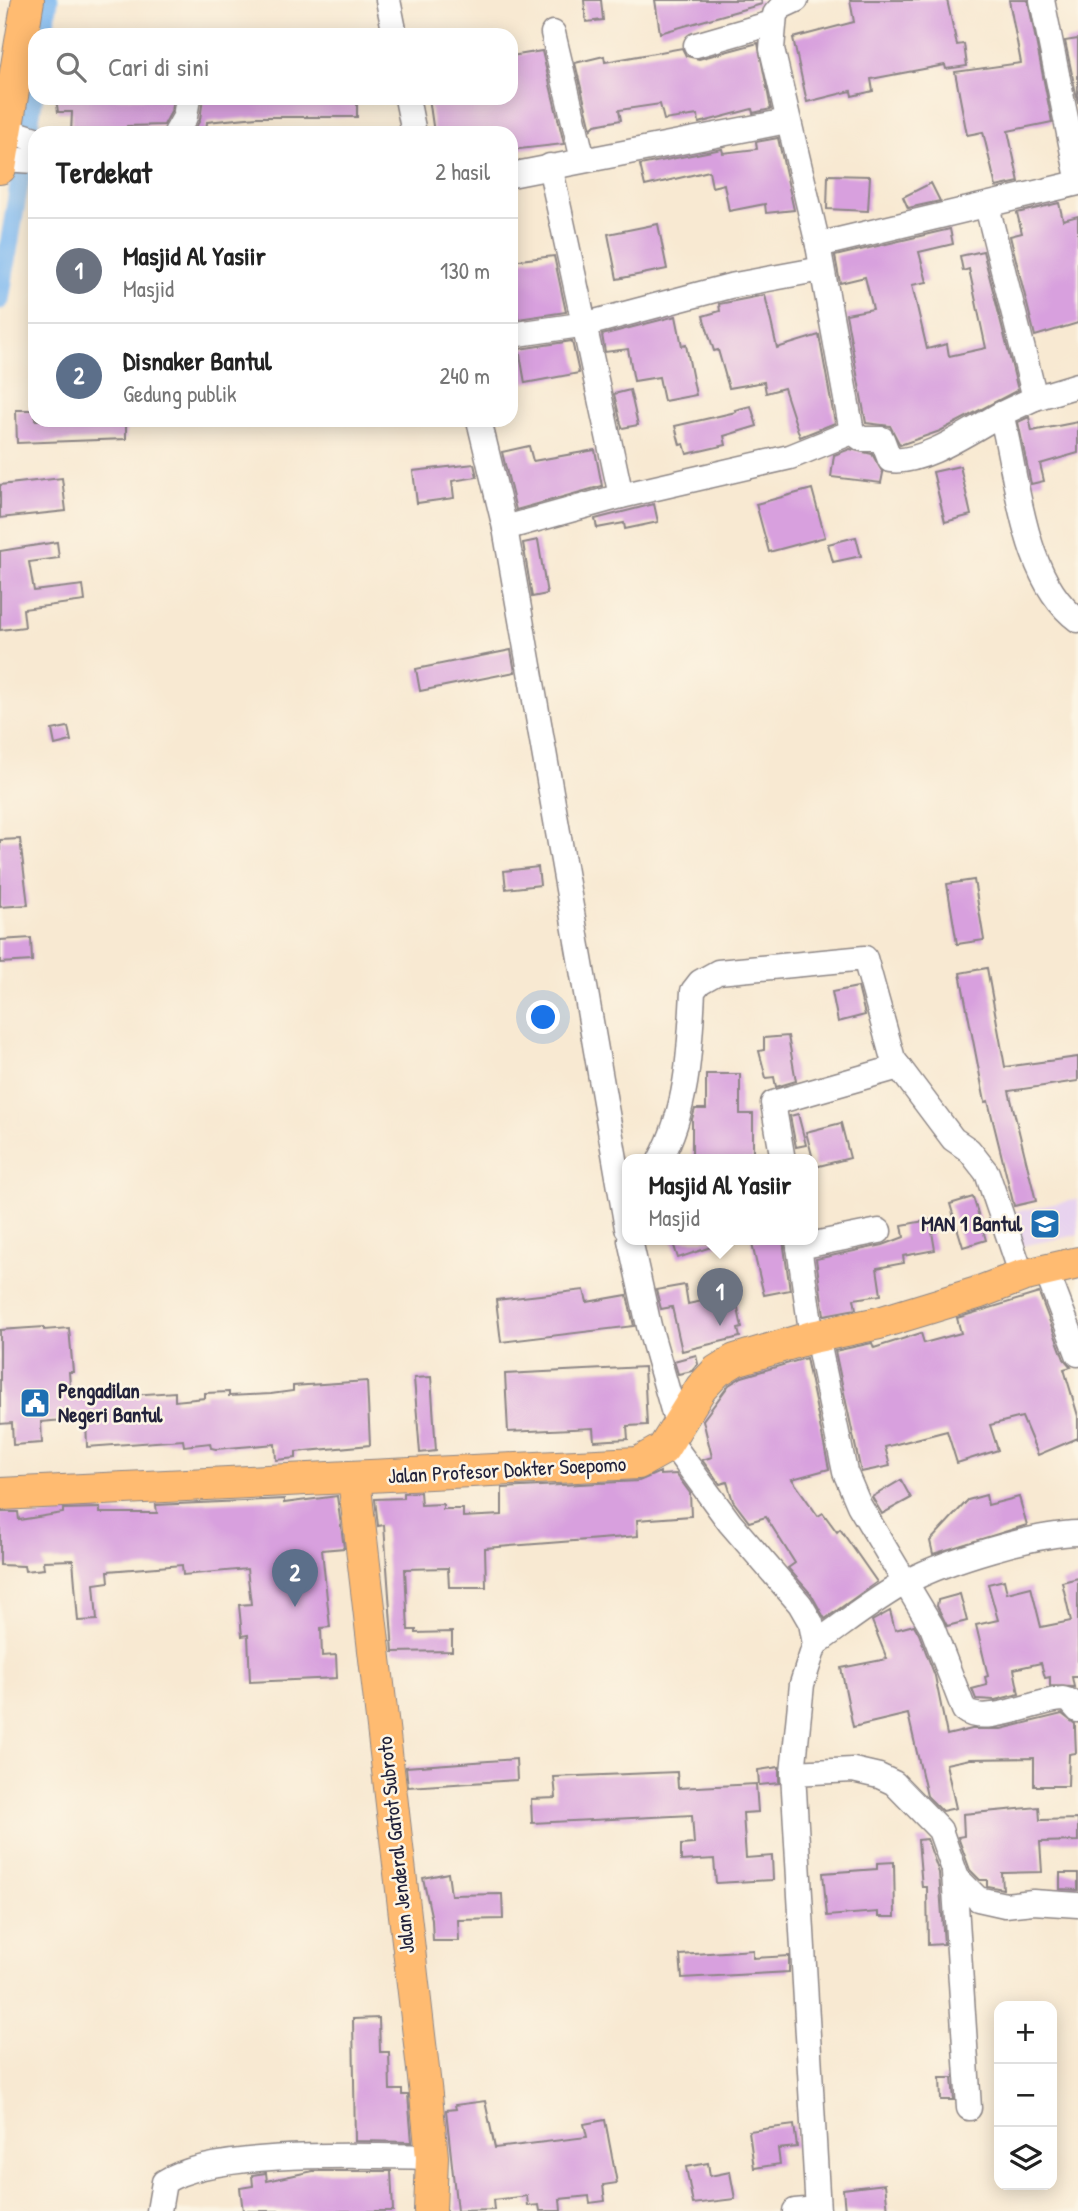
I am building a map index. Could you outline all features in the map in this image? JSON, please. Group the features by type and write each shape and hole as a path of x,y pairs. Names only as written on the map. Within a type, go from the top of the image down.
{"main road":[{"path":"18,150 28,0"},
{"name":"Jalan Profesor Dokter Soepomo","path":"0,1494 624,1465 647,1460 674,1433 701,1388 727,1364 815,1337 930,1308 1034,1273 1078,1263"},
{"name":"Jalan Jenderal Gatot Subroto","path":"354,1479 432,2157 430,2211"}],"street":[{"path":"388,0 394,28"},
{"path":"796,0 778,9 772,23 774,62 820,257 852,432 862,439 882,439 890,460 900,460 943,445 1035,398 1078,385"},
{"path":"518,334 587,324 741,284 820,257 1078,181 1042,0"},
{"path":"696,45 772,23"},
{"path":"553,33 583,160"},
{"path":"180,126 187,105"},
{"path":"408,105 413,126"},
{"path":"518,173 787,121"},
{"path":"550,166 587,324 621,496"},
{"path":"987,206 1035,398"},
{"path":"1001,414 1020,507 1040,570 1061,608 1078,620"},
{"path":"481,427 505,528 622,1189"},
{"path":"505,528 621,496 800,454 852,432"},
{"path":"662,1154 679,1111 686,1083 693,991 700,982 718,972 865,958 885,1036 899,1067 953,1139 969,1150 987,1173 1034,1273 1078,1354"},
{"path":"782,1154 773,1103 899,1067"},
{"path":"818,1240 879,1231"},
{"path":"631,1245 674,1433 730,1523 800,1604 811,1623 815,1644 802,1684 793,1773 810,2210"},
{"path":"798,1245 815,1337 845,1472 859,1505 932,1627 957,1698 967,1713 988,1715 1059,1699 1070,1702 1078,1710"},
{"path":"815,1644 907,1582 932,1570 1000,1549 1062,1534 1078,1533"},
{"path":"793,1773 853,1770 879,1776 894,1783 940,1830 954,1869 967,1891 986,1902 1078,1905"},
{"path":"954,1869 969,2108"},
{"path":"159,2211 164,2182 175,2175 208,2166 323,2156 432,2157"}],"shaded area":[{"name":"MAN 1 Bantul","path":"1078,1199 1078,1235 1016,1247 1009,1213"}],"building":[{"path":"584,0 601,0 603,20 586,22"},
{"path":"655,0 761,0 762,4 660,33"},
{"path":"850,0 947,0 957,45 964,44 967,66 946,69 945,65 871,79 873,91 852,96 851,91 807,102 793,38 854,22"},
{"path":"1009,0 1028,0 1052,122 1008,131 1019,182 996,187 983,132 967,135 955,72 1021,63"},
{"path":"1078,39 1078,103 1065,41"},
{"path":"758,43 771,109 753,113 752,109 699,123 698,115 664,120 660,104 619,110 621,120 595,125 591,129 575,63 604,56 605,62 682,48 686,56 699,59"},
{"path":"542,51 564,144 518,149 518,126 433,126 430,105 518,105 518,55"},
{"path":"57,105 172,105 164,125 71,126 72,112 58,112"},
{"path":"202,105 357,105 357,117 257,117 207,122 207,126 197,126"},
{"path":"778,138 794,210 766,213 765,204 729,211 724,184 712,187 709,171 645,186 640,165 722,149 723,153 757,149 756,142"},
{"path":"828,175 870,176 868,211 827,209"},
{"path":"931,183 940,201 908,208 903,197"},
{"path":"1059,203 1063,220 1078,216 1078,323 1035,336 1010,236 1022,233 1017,213"},
{"path":"658,224 667,269 617,279 608,234"},
{"path":"950,229 953,244 919,252 927,282 912,285 927,349 947,344 949,356 986,348 969,269 963,271 960,256 983,251 1018,390 940,431 900,445 890,426 866,423 846,314 873,309 865,277 840,283 835,256"},
{"path":"554,256 566,312 518,319 518,260"},
{"path":"765,295 777,348 819,335 835,423 800,437 784,388 766,393 764,382 729,388 718,350 714,351 703,316 720,311 719,304"},
{"path":"676,316 682,346 686,345 696,395 664,401 659,377 634,381 628,349 605,352 602,335"},
{"path":"572,341 579,373 525,383 519,349"},
{"path":"630,390 638,425 622,428 614,394"},
{"path":"751,406 757,426 724,436 726,445 687,454 684,444 680,445 675,426"},
{"path":"16,410 28,410 28,427 126,427 126,439 17,443"},
{"path":"1029,417 1032,431 1078,422 1078,453 1040,464 1044,481 1031,484 1018,422"},
{"path":"529,446 533,461 595,450 602,486 516,510 502,452"},
{"path":"850,449 872,454 883,473 881,483 831,477 834,455"},
{"path":"474,464 477,477 452,481 454,498 417,503 413,471"},
{"path":"960,466 971,515 945,522 933,472"},
{"path":"62,478 66,511 0,518 0,485"},
{"path":"812,489 825,537 769,552 756,504"},
{"path":"654,504 658,522 625,529 624,523 597,528 595,519"},
{"path":"856,537 861,556 833,562 828,544"},
{"path":"538,540 547,594 532,597 523,543"},
{"path":"57,542 59,558 29,562 34,591 83,585 85,601 23,609 25,627 0,630 0,551"},
{"path":"511,650 515,672 420,691 416,669"},
{"path":"68,727 71,741 55,745 52,730"},
{"path":"20,839 28,905 0,907 0,840"},
{"path":"538,867 540,885 506,889 504,871"},
{"path":"974,880 984,940 957,944 947,884"},
{"path":"31,938 32,961 0,963 0,940"},
{"path":"987,968 1005,1067 1078,1057 1078,1081 1009,1091 1036,1201 1014,1206 988,1101 985,1102 960,973"},
{"path":"858,987 865,1015 838,1022 832,992"},
{"path":"788,1036 796,1081 776,1087 774,1077 766,1078 759,1051 764,1050 764,1038"},
{"path":"706,1074 740,1074 740,1114 753,1114 753,1154 692,1154 692,1119 695,1109 706,1109"},
{"path":"798,1114 806,1145 796,1147 790,1116"},
{"path":"841,1123 850,1158 818,1166 818,1154 812,1154 806,1132"},
{"path":"973,1197 986,1240 963,1247 950,1204"},
{"path":"930,1220 935,1250 903,1256 904,1263 877,1268 881,1295 854,1299 856,1309 824,1315 816,1259 883,1245 904,1237 902,1225"},
{"path":"674,1245 717,1245 678,1258"},
{"path":"752,1245 784,1245 790,1290 764,1295"},
{"path":"732,1278 742,1328 738,1329 740,1337 682,1351 672,1307 661,1309 656,1290 685,1285 688,1304 716,1298 713,1282"},
{"path":"584,1290 587,1302 627,1295 634,1326 501,1342 496,1300"},
{"path":"1039,1293 1064,1359 1071,1367 1064,1369 1078,1416 1078,1438 1038,1455 1022,1417 990,1425 998,1450 957,1463 947,1431 885,1447 890,1466 861,1472 835,1351 872,1343 874,1348 921,1333 924,1343 961,1333 957,1318"},
{"path":"44,1327 44,1330 69,1328 73,1372 69,1372 71,1399 175,1392 175,1401 205,1398 205,1393 229,1392 229,1396 271,1394 293,1391 293,1386 367,1381 370,1445 296,1452 296,1458 276,1460 275,1444 216,1449 211,1448 210,1443 184,1446 183,1440 87,1447 86,1418 41,1422 42,1443 13,1445 12,1423 0,1424 0,1330"},
{"path":"696,1355 698,1364 692,1371 678,1374 674,1361"},
{"path":"806,1358 829,1469 792,1479 818,1516 823,1513 837,1532 840,1529 877,1582 825,1619 811,1594 788,1568 795,1563 766,1517 749,1522 733,1501 727,1482 720,1484 702,1460 712,1457 703,1420 729,1385 742,1377"},
{"path":"644,1367 647,1425 627,1426 628,1439 594,1441 593,1428 508,1432 505,1374"},
{"path":"431,1377 436,1451 420,1453 414,1378"},
{"path":"660,1472 660,1475 676,1474 690,1493 691,1516 637,1520 638,1536 485,1548 486,1587 449,1587 448,1568 405,1569 408,1630 416,1630 416,1633 452,1632 452,1651 393,1652 384,1525 378,1526 375,1499 403,1498 403,1493 420,1492 421,1505 443,1504 443,1509 463,1509 463,1517 502,1515 502,1488 639,1481"},
{"path":"901,1480 911,1498 882,1514 872,1497"},
{"path":"986,1495 988,1505 1019,1497 1027,1525 933,1554 930,1541 968,1500"},
{"path":"337,1496 344,1548 322,1550 330,1627 321,1628 322,1656 336,1655 337,1678 250,1682 248,1635 242,1636 239,1605 251,1604 247,1569 183,1575 182,1565 108,1571 109,1582 94,1584 97,1620 78,1621 73,1560 43,1561 44,1569 25,1571 24,1566 0,1565 0,1512 18,1512 19,1520 63,1513 63,1509 100,1508 100,1513 157,1513 156,1505 284,1499 284,1503"},
{"path":"1078,1578 1078,1677 1072,1677 1074,1687 1050,1686 1050,1677 1045,1678 1041,1663 1014,1669 1019,1694 995,1700 976,1699 972,1689 987,1685 985,1677 988,1676 976,1625 998,1620 988,1584 1004,1580 1007,1593 1031,1587 1041,1627 1071,1621 1062,1582"},
{"path":"960,1594 967,1621 947,1626 937,1606 938,1600"},
{"path":"890,1611 895,1630 914,1625 919,1634 935,1676 947,1735 972,1729 1001,1729 1062,1714 1075,1724 1076,1753 1069,1754 1068,1786 1034,1786 1034,1758 970,1759 946,1764 956,1808 942,1811 927,1796 908,1714 853,1727 841,1668 887,1659 872,1621"},
{"path":"516,1759 517,1780 408,1787 406,1767"},
{"path":"779,1767 779,1783 759,1785 758,1770"},
{"path":"677,1772 678,1788 756,1784 758,1812 743,1813 746,1858 772,1856 773,1880 716,1883 714,1859 681,1861 681,1845 694,1844 692,1815 532,1823 531,1799 556,1798 554,1777"},
{"path":"1039,1807 1040,1820 1078,1819 1078,1841 1040,1842 1042,1872 1002,1873 1003,1889 987,1886 987,1880 980,1880 970,1870 958,1837 964,1836 963,1814"},
{"path":"927,1839 939,1873 944,1944 928,1945 927,1887 922,1887 918,1840"},
{"path":"894,1862 895,1917 878,1917 878,1912 827,1916 823,1873 877,1869 877,1863"},
{"path":"448,1873 451,1895 502,1894 503,1919 458,1920 459,1941 433,1941 432,1920 423,1878"},
{"path":"1060,1873 1078,1873 1078,1890 1060,1889"},
{"path":"753,1950 753,1958 789,1956 789,1972 682,1978 680,1955"},
{"path":"379,2018 380,2052 389,2052 390,2090 402,2090 402,2095 408,2095 412,2142 355,2141 353,2019"},
{"path":"940,2078 952,2078 954,2100 941,2100"},
{"path":"485,2101 495,2148 587,2137 584,2124 605,2120 617,2183 603,2185 605,2201 590,2203 589,2196 560,2199 561,2211 540,2211 539,2205 528,2206 527,2196 493,2200 494,2210 457,2211 446,2110 456,2109 455,2105"},
{"path":"794,2125 797,2147 778,2149 780,2164 754,2168 749,2131"},
{"path":"708,2163 710,2176 730,2172 735,2199 693,2204 686,2167"},
{"path":"313,2171 391,2171 393,2211 243,2211 240,2188 253,2186 252,2175 266,2173 267,2181"},
{"path":"885,2184 888,2211 845,2211 843,2189"}],"waterway":[{"path":"44,28 49,0"},
{"path":"29,126 32,105"},
{"path":"0,300 28,131"}],"place":[{"name":"MAN 1 Bantul","path":"1045,1224"},
{"name":"Masjid Al Yasiir","path":"720,1326"},
{"name":"Pengadilan Negeri Bantul","path":"35,1403"},
{"name":"Disnaker Bantul","path":"295,1607"}]}
